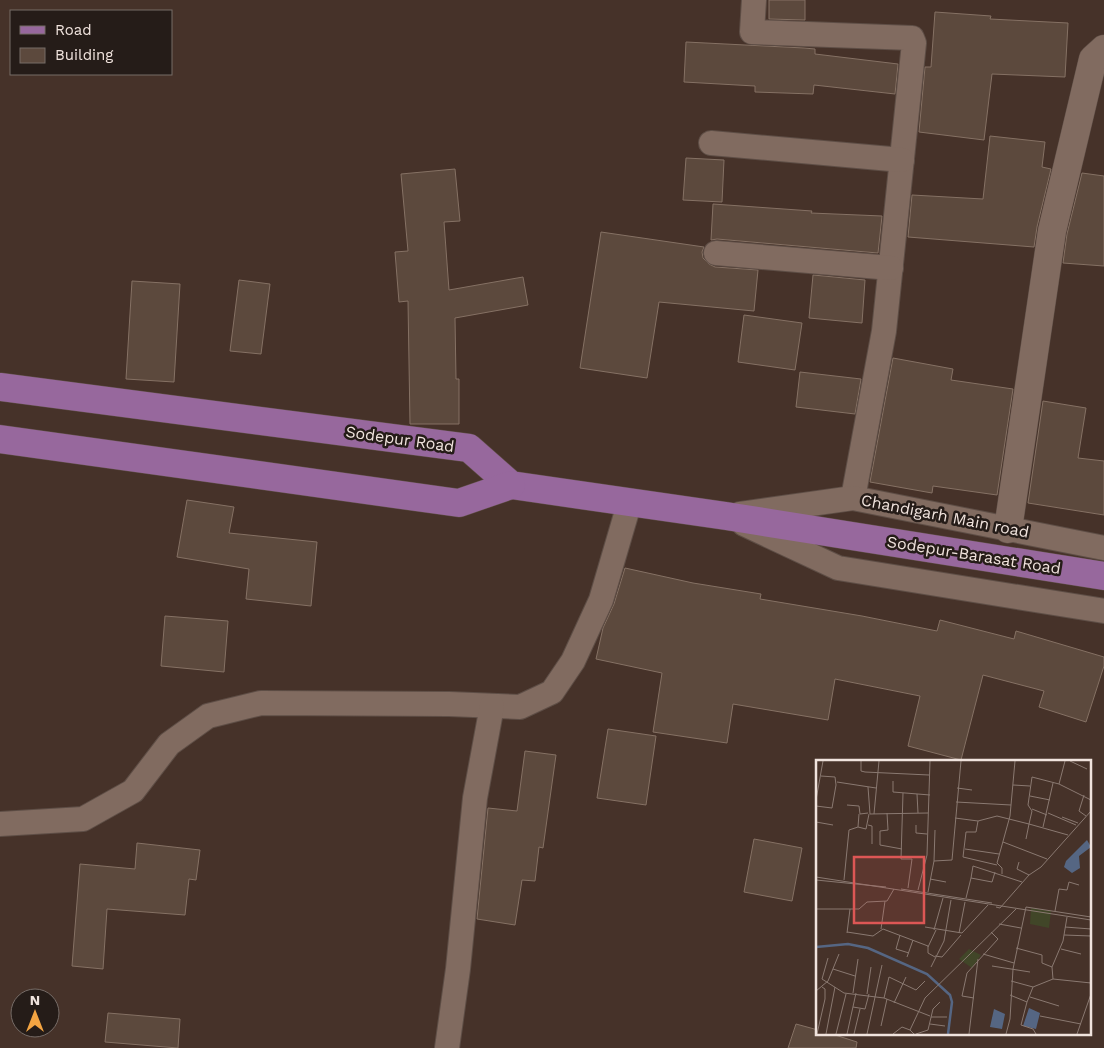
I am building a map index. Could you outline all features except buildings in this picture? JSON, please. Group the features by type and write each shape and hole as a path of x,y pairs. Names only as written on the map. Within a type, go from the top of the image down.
{"main road":[{"name":"Sodepur Road","path":"0,387 469,448 511,485"},
{"path":"0,439 459,503 511,485 726,516"},
{"name":"Sodepur-Barasat Road","path":"726,516 1104,576"}],"street":[{"path":"754,0 752,32 912,38 914,43 884,331 853,498"},
{"path":"1008,530 1052,231 1093,59 1104,49"},
{"path":"711,143 902,160"},
{"path":"716,253 891,268"},
{"name":"Chandigarh Main road","path":"726,516 853,498 1104,548"},
{"path":"0,824 83,819 133,791 168,744 208,716 261,703 520,707 552,692 573,661 601,600 630,501"},
{"path":"726,516 838,568 1104,611"},
{"path":"447,1048 458,969 475,798 492,706"}]}
